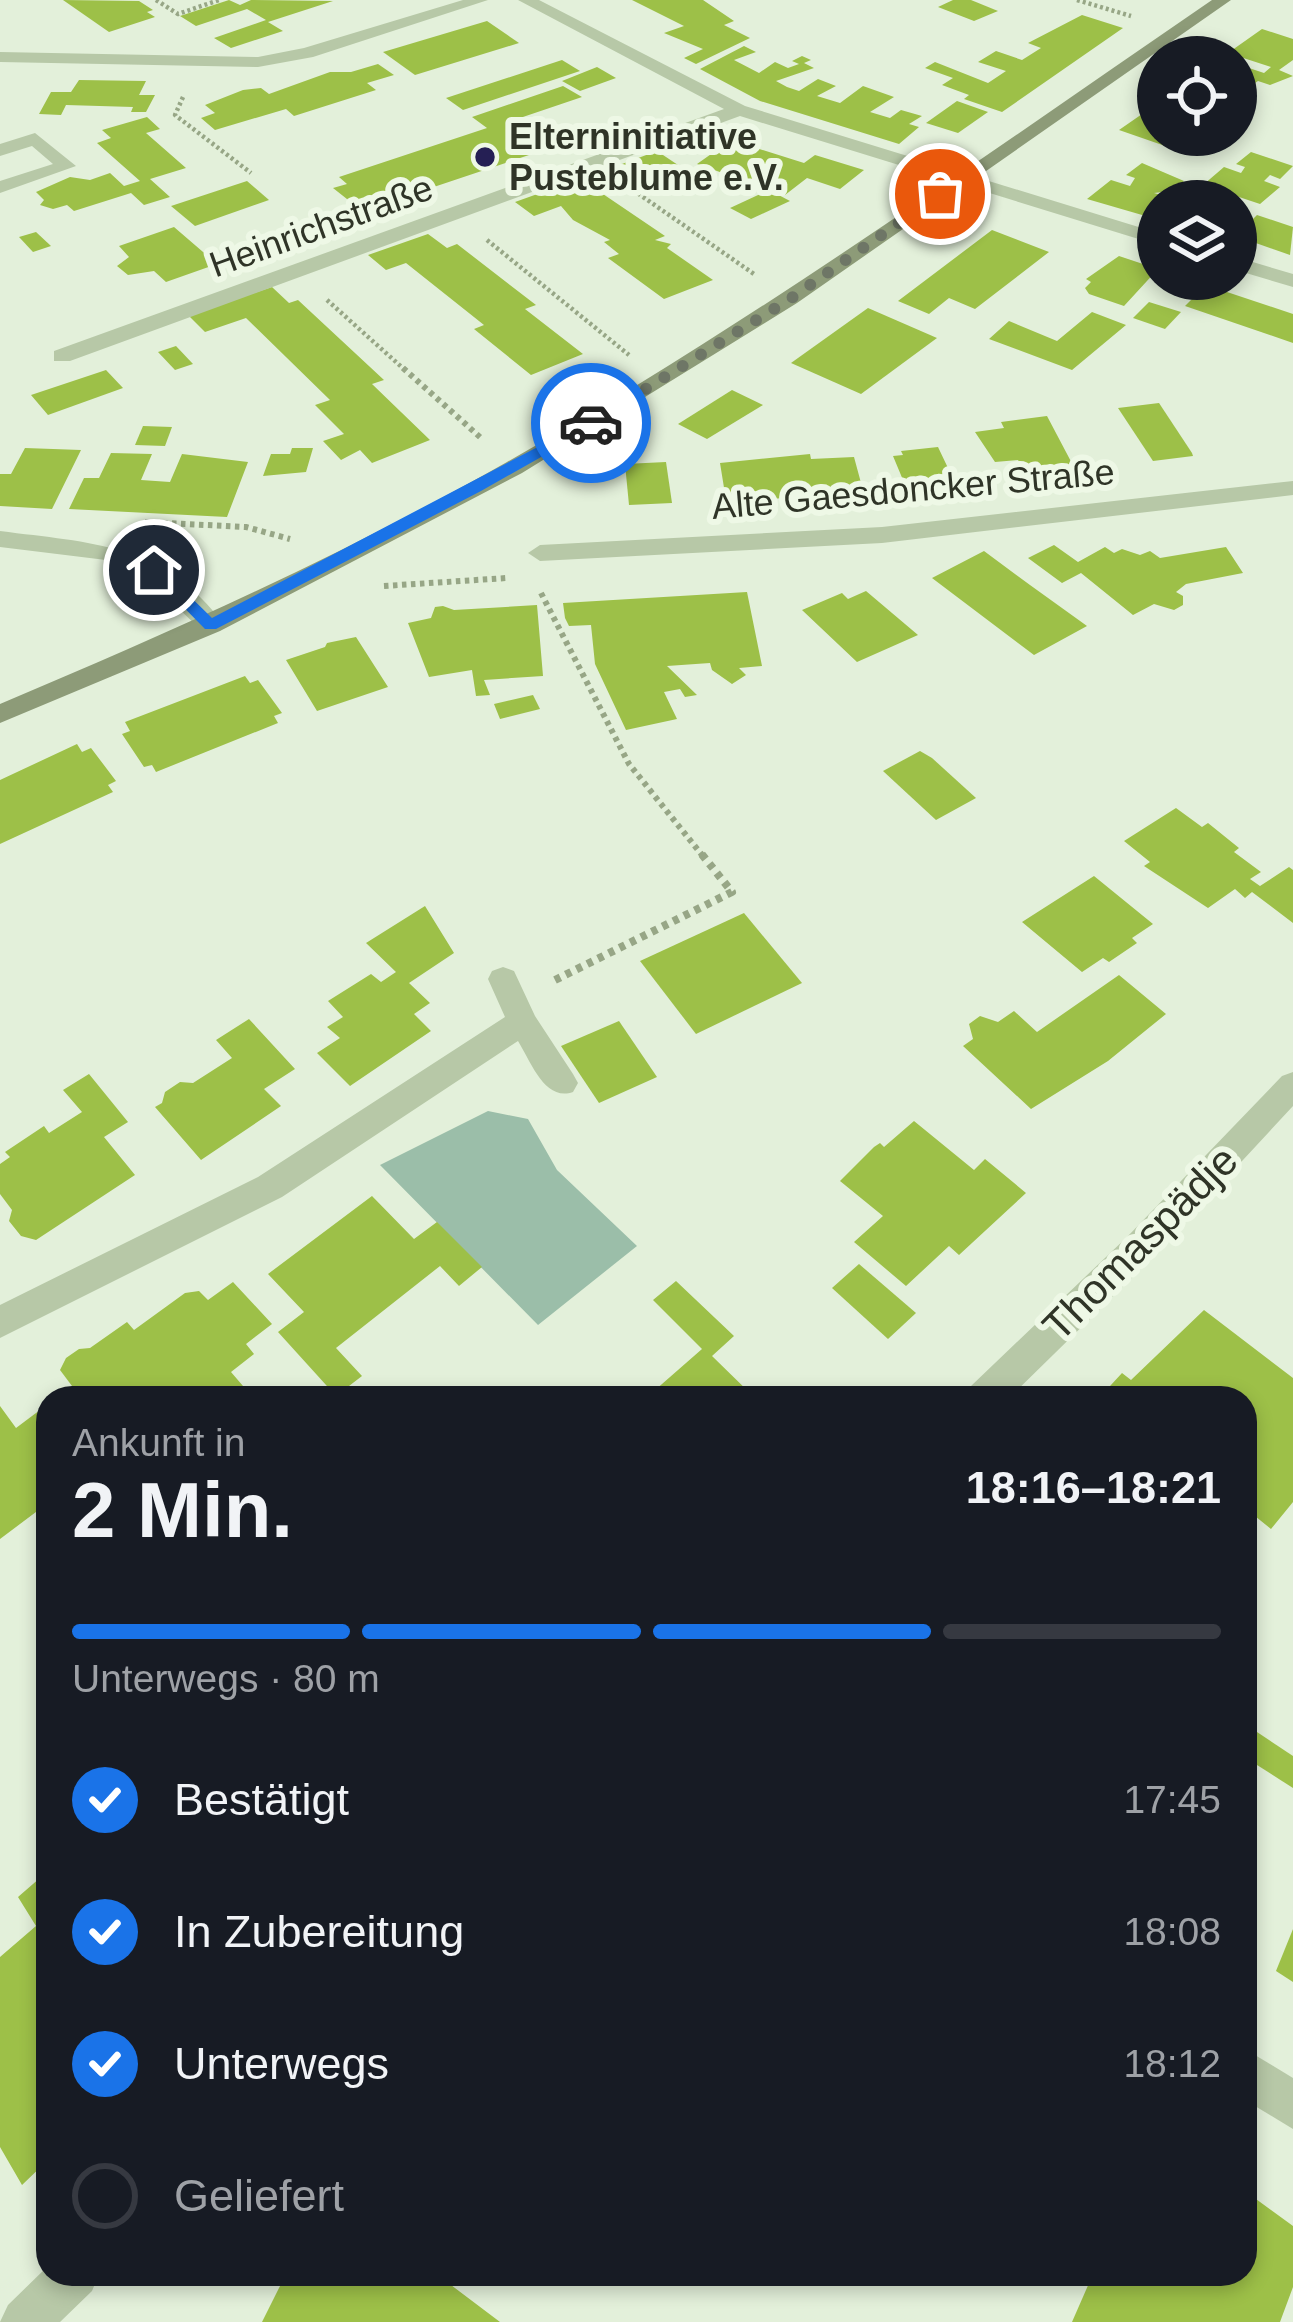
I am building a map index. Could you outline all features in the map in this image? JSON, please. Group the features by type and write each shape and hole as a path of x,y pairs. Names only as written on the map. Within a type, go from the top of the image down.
{"main road":[{"path":"0,714 211,625 514,468 790,299 1222,0"}],"street":[{"path":"0,56 258,62 308,52 480,0"},
{"path":"526,0 739,110 1137,233"},
{"name":"Heinrichstraße","path":"62,356 739,110"},
{"path":"0,150 35,139 66,166 0,187"},
{"path":"1257,270 1293,281"},
{"name":"Alte Gaesdoncker Straße","path":"536,564 882,536 1293,488"},
{"path":"0,539 110,553 154,570 211,625"},
{"path":"503,979 522,1022 562,1083"},
{"path":"0,1322 270,1187 522,1022"},
{"name":"Thomaspädje","path":"996,1386 1140,1247 1293,1084"},
{"path":"1257,2080 1293,2106"},
{"path":"26,2322 63,2286"}],"path":[{"path":"156,0 178,14 219,0"},
{"path":"198,62 176,115 251,173"},
{"path":"593,162 790,299"},
{"path":"453,213 662,381"},
{"path":"295,271 514,468"},
{"path":"134,522 246,527 290,539 326,568"},
{"path":"370,586 536,564 629,764 732,892 556,980 522,1022"}],"green space":[{"path":"488,1111 528,1119 557,1170 637,1246 538,1325 380,1165"}],"building":[{"path":"63,0 139,1 155,17 109,32"},
{"path":"229,0 240,5 251,0 333,1 268,22 283,31 231,48 214,38 266,20 247,9 196,26 180,16"},
{"path":"632,0 703,0 734,21 724,25 750,38 696,64 684,58 703,49 664,33 684,26"},
{"path":"953,0 971,0 998,11 974,21 938,7"},
{"path":"1082,15 1123,28 1002,112 964,99 969,95 942,85 953,78 925,68 935,62 988,83 1006,71 978,62 996,51 1022,60 1041,48 1028,43"},
{"path":"487,21 519,43 415,75 383,52"},
{"path":"1262,29 1293,39 1293,60 1279,70 1293,76 1270,85 1257,82 1257,71 1264,73 1271,67 1257,62 1257,36 1252,36"},
{"path":"744,46 756,52 734,60 759,73 775,62 788,68 799,64 792,61 802,56 811,60 804,63 814,68 776,81 787,87 799,91 818,79 836,86 817,96 840,103 863,86 894,97 870,112 890,118 901,110 922,116 909,124 919,127 899,144 760,101 700,69"},
{"path":"562,60 580,71 463,110 446,98"},
{"path":"378,64 394,75 367,83 376,90 294,116 286,109 215,130 201,118 215,113 205,105 243,90 261,88 269,94 330,72"},
{"path":"597,67 616,78 580,91 562,81"},
{"path":"79,80 146,81 139,95 155,95 146,112 131,112 133,107 66,105 61,115 39,114 51,92 71,92"},
{"path":"563,86 582,97 517,119 556,146 371,208 364,218 350,220 339,214 352,203 333,188 347,184 339,177 487,128 472,117"},
{"path":"957,101 988,112 958,133 926,123"},
{"path":"147,117 160,129 146,133 186,168 150,179 170,197 144,205 131,193 74,211 67,205 53,209 40,205 44,200 36,192 70,177 90,180 110,173 124,186 140,181 97,143 111,138 102,130"},
{"path":"1137,118 1137,136 1119,130"},
{"path":"731,140 804,163 815,155 864,170 840,189 807,178 785,195 697,164"},
{"path":"657,151 678,165 643,178 622,164"},
{"path":"1257,154 1293,166 1280,179 1270,175 1264,181 1280,187 1260,204 1257,180 1209,180 1224,167 1241,173 1245,167 1236,164"},
{"path":"1142,163 1182,180 1137,180 1137,214 1087,199 1111,180 1130,186 1135,178 1126,175"},
{"path":"247,181 269,200 195,226 171,206"},
{"path":"571,182 591,195 600,192 665,236 655,240 671,244 667,248 713,280 664,299 608,258 619,254 604,242 610,240 573,220 561,206 534,216 515,202"},
{"path":"769,190 790,201 751,219 730,208"},
{"path":"1257,215 1293,227 1290,255 1257,243"},
{"path":"174,227 217,264 166,282 154,271 128,275 117,266 129,257 119,246"},
{"path":"992,230 1049,252 975,309 949,298 929,314 898,301"},
{"path":"36,232 51,246 33,252 19,237"},
{"path":"428,234 447,248 457,244 536,305 525,309 583,354 531,375 474,329 484,325 406,263 386,270 368,255"},
{"path":"1119,256 1137,262 1137,292 1124,306 1089,294 1085,288 1091,282 1086,279"},
{"path":"272,287 289,303 298,300 384,380 372,384 430,440 372,463 360,450 341,460 323,441 344,434 315,405 330,400 246,318 205,332 188,315"},
{"path":"1191,300 1251,300 1293,314 1293,343 1185,306"},
{"path":"1149,302 1181,312 1165,329 1133,318"},
{"path":"868,308 937,338 861,394 791,363"},
{"path":"1092,312 1126,325 1072,370 989,339 1009,321 1057,341"},
{"path":"176,346 193,364 175,370 158,352"},
{"path":"106,370 123,388 48,415 31,395"},
{"path":"732,390 763,405 707,439 678,424"},
{"path":"1159,403 1193,456 1153,461 1118,408"},
{"path":"1047,416 1076,471 1028,477 1018,460 995,462 975,432 1004,428 1001,422"},
{"path":"143,426 172,427 165,446 135,445"},
{"path":"938,447 957,487 908,492 893,456"},
{"path":"25,448 81,450 52,509 0,506 0,474 11,474"},
{"path":"292,448 313,448 306,472 263,476 271,454 290,454"},
{"path":"111,453 152,454 141,480 170,482 182,454 248,462 227,517 69,509 84,478 99,478"},
{"path":"810,454 811,459 854,457 864,494 825,501 822,496 768,499 768,503 726,500 720,463"},
{"path":"666,462 672,503 629,505 625,464"},
{"path":"1054,545 1078,562 1105,547 1114,553 1150,551 1160,558 1226,547 1243,573 1186,584 1176,592 1183,596 1183,605 1174,610 1154,604 1133,615 1081,573 1062,583 1028,558"},
{"path":"984,551 1087,626 1034,655 932,578"},
{"path":"866,591 918,635 857,662 802,610 842,593 848,599"},
{"path":"747,592 762,666 739,668 746,675 732,684 712,670 710,663 667,666 697,695 685,697 680,689 664,692 677,719 626,730 595,664 591,625 569,626 563,603"},
{"path":"537,605 543,676 484,680 490,695 476,696 472,670 429,677 408,623 431,618 435,607"},
{"path":"356,637 388,687 317,711 286,660"},
{"path":"245,676 250,683 258,680 282,713 274,716 278,723 156,772 152,765 144,767 122,734 130,731 125,722"},
{"path":"533,695 540,709 500,719 494,704"},
{"path":"77,744 82,752 91,748 116,781 108,785 113,792 0,844 0,780"},
{"path":"920,751 976,798 936,820 883,771"},
{"path":"1176,808 1202,827 1208,823 1239,848 1234,852 1261,872 1250,879 1260,886 1289,867 1293,870 1293,923 1252,892 1245,898 1235,889 1208,908 1144,866 1150,862 1124,841"},
{"path":"1094,876 1153,924 1132,938 1137,943 1109,962 1103,958 1082,972 1022,922"},
{"path":"425,906 454,953 409,983 430,1003 414,1014 431,1031 350,1086 317,1053 340,1038 327,1027 343,1017 328,1001 371,974 381,982 396,972 366,943"},
{"path":"744,913 802,983 696,1034 640,961"},
{"path":"1119,975 1166,1014 1108,1061 1031,1109 963,1046 973,1039 969,1024 980,1016 998,1022 1014,1011 1037,1032"},
{"path":"249,1019 295,1069 264,1089 281,1106 201,1160 155,1107 180,1082 193,1083 232,1058 216,1040"},
{"path":"619,1021 657,1077 599,1103 561,1046"},
{"path":"89,1074 128,1122 104,1137 135,1175 36,1240 21,1236 9,1221 12,1210 0,1194 0,1164 10,1157 5,1152 44,1126 49,1133 82,1112 63,1090"},
{"path":"914,1121 974,1170 985,1159 1026,1193 959,1255 949,1246 906,1286 854,1242 883,1216 840,1181 874,1147 880,1143 884,1147"},
{"path":"372,1196 414,1239 437,1222 482,1267 459,1286 440,1266 336,1348 362,1376 349,1386 327,1386 278,1332 304,1312 268,1274"},
{"path":"859,1264 916,1313 888,1339 832,1288"},
{"path":"676,1281 734,1336 712,1356 743,1386 660,1386 702,1349 653,1300"},
{"path":"233,1282 272,1324 246,1344 254,1354 231,1372 243,1386 72,1386 60,1370 66,1358 79,1349 90,1348 127,1322 134,1330 185,1293 199,1291 208,1300"},
{"path":"1204,1310 1293,1378 1293,1502 1271,1529 1257,1518 1257,1386 1110,1386 1122,1373 1131,1380"},
{"path":"0,1406 16,1428 36,1413 36,1512 0,1539"},
{"path":"1257,1732 1293,1756 1293,1788 1257,1765"},
{"path":"36,1881 36,1926 18,1897"},
{"path":"36,1926 36,2172 22,2185 0,2147 0,1957"},
{"path":"1293,1929 1293,1982 1276,1971"},
{"path":"1257,2200 1293,2226 1293,2287 1280,2322 1072,2322 1088,2286 1257,2286"},
{"path":"280,2286 452,2286 500,2322 262,2322"}],"way so far":[{"path":"591,423 790,299 940,194"}],"place":[{"name":"Elterninitiative Pusteblume e.V.","path":"485,157"}],"route":[{"path":"154,570 211,625 326,568 591,423"}]}
